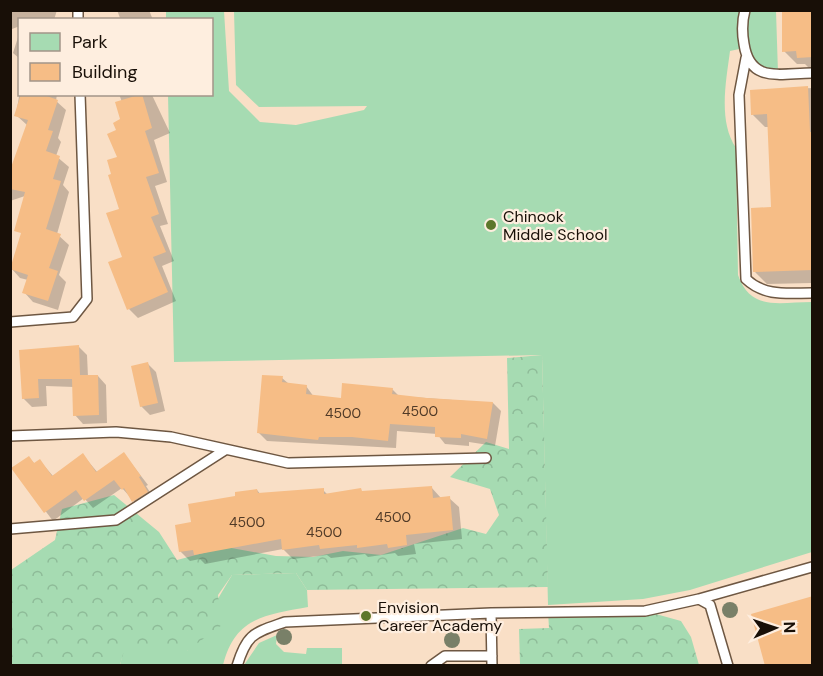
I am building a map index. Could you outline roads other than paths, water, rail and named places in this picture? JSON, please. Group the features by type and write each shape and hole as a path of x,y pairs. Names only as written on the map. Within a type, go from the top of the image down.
{"lane":[{"path":"745,10 743,40 746,58 739,95 746,279 755,288 771,293 813,293"},
{"path":"746,58 758,71 813,73"},
{"path":"10,322 73,317 87,299 80,96"},
{"path":"10,436 116,432 171,437 288,463 486,458"},
{"path":"10,529 116,520 225,450"},
{"path":"237,666 244,643 255,632 285,622 491,613 645,611 813,567"},
{"path":"699,598 710,604 728,666"},
{"path":"431,666 446,656 492,661 491,613"}],"place":[{"name":"Chinook Middle School","path":"491,225"},
{"name":"Envision Career Academy","path":"366,616"}]}
